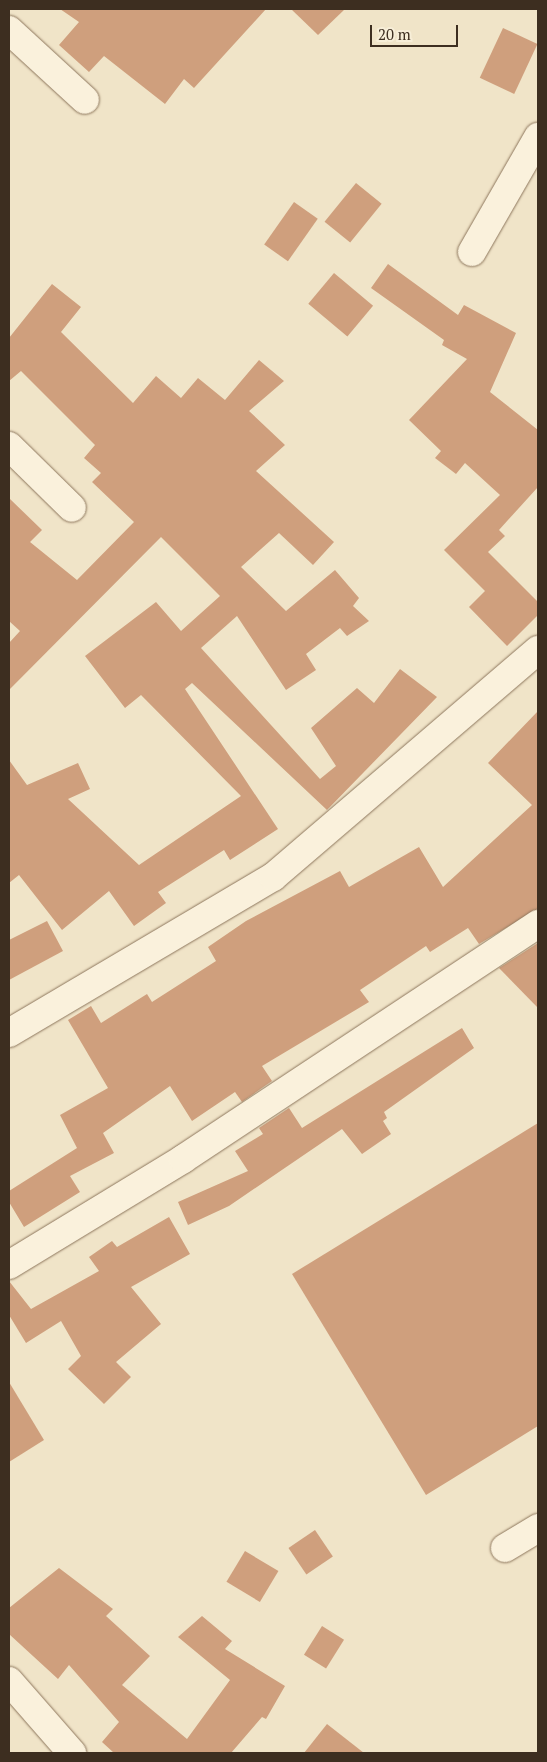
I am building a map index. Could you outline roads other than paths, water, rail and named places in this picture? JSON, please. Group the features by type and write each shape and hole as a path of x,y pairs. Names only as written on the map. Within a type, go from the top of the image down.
{"street":[{"path":"9,30 85,100"},
{"path":"472,252 538,137"},
{"path":"9,446 72,508"},
{"path":"9,1033 273,877 538,650"},
{"path":"9,1265 183,1159 538,924"},
{"path":"505,1548 538,1528"},
{"path":"9,1681 72,1753"}]}
